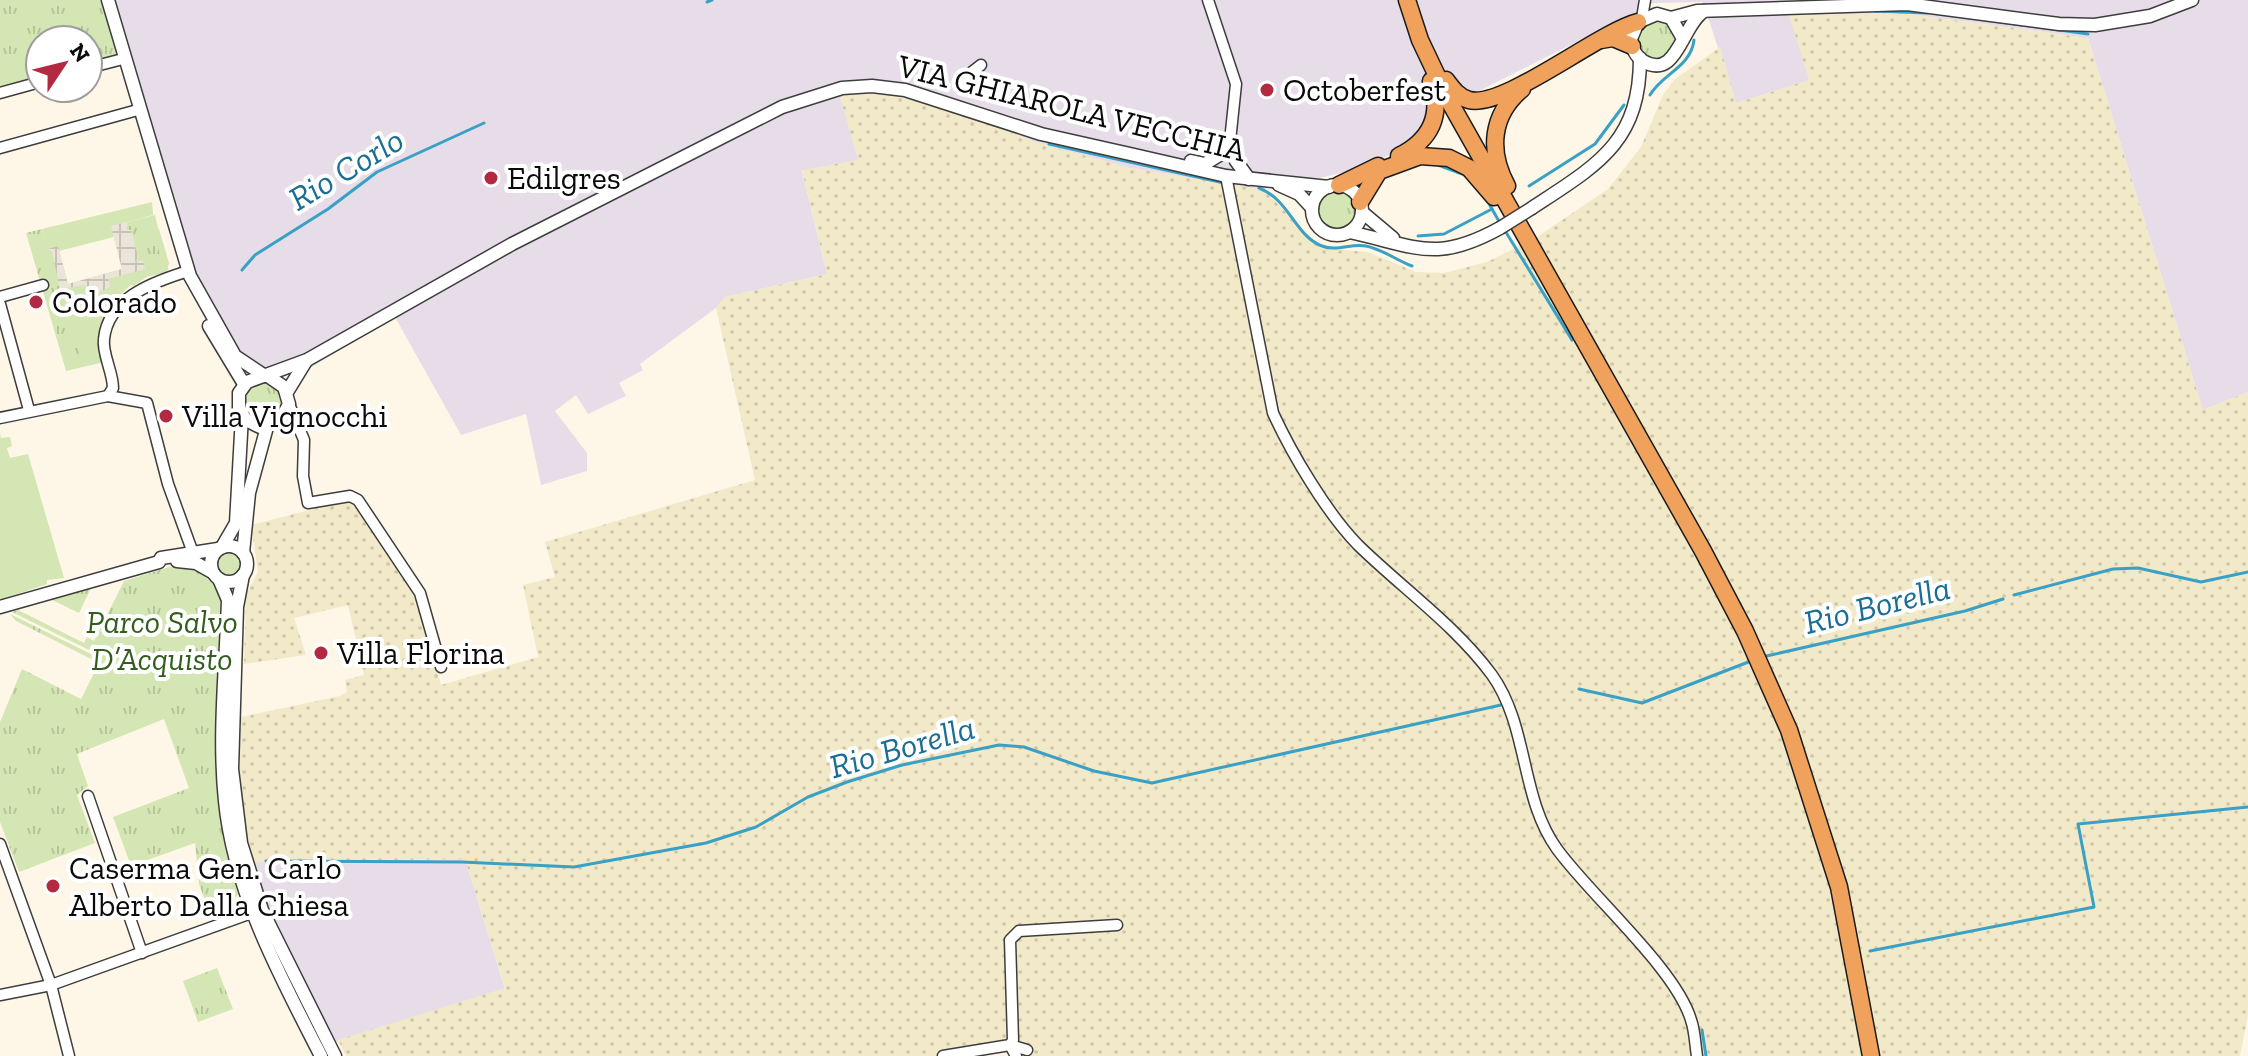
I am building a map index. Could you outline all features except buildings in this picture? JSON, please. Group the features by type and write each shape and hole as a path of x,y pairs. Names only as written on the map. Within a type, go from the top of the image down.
{"highway":[{"path":"1405,0 1436,75 1710,565 1789,730 1839,887 1871,1056"},
{"path":"1334,186 1408,151 1421,141 1436,116 1437,99 1405,0"},
{"path":"1415,0 1436,75"},
{"path":"1415,0 1434,54 1454,92 1468,100 1481,101 1539,75 1595,41 1640,20"},
{"path":"1595,41 1613,38 1636,52"},
{"path":"1539,75 1512,98 1502,112 1494,143 1501,175 1531,229 1564,305"},
{"path":"1361,207 1379,171 1408,158 1434,156 1469,168 1488,187 1564,305"}],"street":[{"path":"99,0 182,273 217,342 244,384"},
{"path":"108,0 190,276 235,356 279,382 288,398 305,445 303,476 308,503 350,496 358,500 420,593 441,667"},
{"path":"1208,0 1236,84 1230,141 1236,161 1249,179"},
{"path":"1647,0 1657,14"},
{"path":"1640,20 1647,0"},
{"path":"1640,20 1657,14 1671,18 1704,11 1907,4 2059,24 2095,25 2150,16 2192,0"},
{"name":"VIA GHIAROLA VECCHIA","path":"1640,89 1659,64 1676,55 1682,37 1704,11"},
{"path":"1671,18 1682,37"},
{"name":"VIA GHIAROLA VECCHIA","path":"1268,181 1299,194 1312,208 1315,221 1323,231 1336,235 1349,232 1441,251 1470,245 1588,171 1611,151 1634,113 1640,89 1631,33 1640,20"},
{"path":"1636,52 1659,64"},
{"path":"104,64 119,60"},
{"path":"0,93 24,86"},
{"name":"VIA GHIAROLA VECCHIA","path":"267,376 307,360 512,244 782,107 842,88 872,86 934,96 1041,134 1226,176 1334,186 1352,191 1361,207 1399,242"},
{"path":"0,148 134,111"},
{"path":"1181,166 1186,160 1205,164 1221,154 1230,141"},
{"path":"1221,154 1273,413 1283,434 1349,535 1471,649 1492,675 1508,700 1537,809 1549,837 1657,965 1675,991 1691,1019 1697,1056"},
{"path":"1226,176 1236,161"},
{"path":"1312,208 1317,195 1334,186"},
{"path":"1349,232 1359,221 1361,207"},
{"path":"108,396 113,388 104,342 110,321 137,290 182,273"},
{"path":"0,297 43,285"},
{"path":"0,304 29,410"},
{"name":"VIA GHIAROLA VECCHIA","path":"288,398 307,360"},
{"path":"244,384 267,376"},
{"path":"244,384 238,401 242,416 236,523 211,561 228,600 225,803 238,866 321,1056"},
{"path":"0,418 108,396 147,403 172,497 193,553"},
{"path":"242,416 253,425 267,427 281,420 288,398"},
{"path":"281,420 300,431"},
{"path":"267,427 249,493 243,553 247,564 237,607 232,769 241,843 257,911 335,1056"},
{"path":"0,607 193,553 234,547 243,553"},
{"path":"159,562 188,561 232,582 243,575"},
{"path":"88,796 142,953"},
{"path":"0,844 51,985 69,1056"},
{"path":"0,995 51,985 257,911"},
{"path":"1010,1045 1013,1040 1010,940 1014,935 1019,931 1117,925"},
{"path":"1010,1045 1016,1056"},
{"path":"943,1056 1010,1045 1027,1050"}],"shaded area":[{"path":"103,0 2248,0 2248,392 2203,410 2088,38 1900,13 1790,15 1810,80 1736,103 1703,2 1654,3 1473,94 1444,94 1425,123 1400,149 1369,166 1320,178 1279,178 1264,190 1129,168 1035,142 955,110 841,97 859,160 802,171 827,274 725,297 716,308 640,364 643,370 619,383 626,396 588,414 576,395 555,411 587,453 587,471 541,485 526,414 461,435 395,317 305,371 243,378 211,321"},
{"path":"1900,13 2088,38 2203,410 2248,392 2248,1015 2240,1056 1020,1056 1017,1046 961,1056 346,1056 338,1040 505,988 465,859 252,862 236,788 241,717 340,696 347,692 345,680 364,675 348,605 294,618 306,655 244,664 246,594 258,572 251,525 348,500 356,504 415,593 441,685 538,657 523,585 555,577 545,542 755,480 716,308 725,297 827,274 802,170 858,160 840,97 865,92 902,94 955,110 1035,142 1129,168 1264,190 1321,248 1368,252 1416,272 1444,273 1487,262 1537,237 1608,189 1641,147 1663,95 1674,80 1720,47 1736,103 1809,80 1789,15"},
{"path":"128,222 126,230 131,230 138,257 135,262 143,260 145,269 108,279 110,287 89,297 85,285 60,289 52,252 48,249 58,246 68,284 122,269 111,226"},
{"path":"465,859 505,989 337,1042 317,1032 272,937 252,862"}],"green space":[{"path":"0,0 103,0 121,56 104,61 104,24 24,24 24,84 0,91"},
{"path":"1656,20 1669,26 1675,39 1669,52 1656,58 1643,52 1637,39 1643,26"},
{"path":"1337,191 1350,197 1356,210 1350,223 1337,229 1324,223 1318,210 1324,197"},
{"path":"152,202 153,215 112,226 114,237 59,251 57,247 41,251 38,241 45,239 42,229"},
{"path":"155,215 168,270 138,280 113,306 102,339 104,362 66,371 26,233 42,229 48,249 58,246 68,284 122,269 111,226"},
{"path":"159,229 169,263 167,271 159,275 158,270 164,267 155,238 149,240 148,235"},
{"path":"145,269 147,277 133,286 128,282 105,308 94,329 78,328 72,305 98,295 108,279"},
{"path":"86,338 99,342 104,362 85,366 76,341"},
{"path":"264,383 277,388 282,401 277,414 264,419 251,414 246,401 251,388"},
{"path":"0,433 1,438 10,437 12,446 7,448 10,458 28,454 64,578 47,580 47,584 0,600"},
{"path":"224,553 232,553 239,564 232,575 224,575 217,568 217,560"},
{"name":"Parco Salvo D’Acquisto","path":"176,565 205,576 223,601 225,830 238,894 227,913 212,920 199,884 195,843 131,866 113,817 189,788 164,719 77,754 88,786 77,795 95,843 19,872 0,822 0,722 22,669 81,699 99,663 16,621 10,614 101,659 95,653 98,647 92,644 89,650 12,612 18,610 84,643 87,637 94,641 124,581"},
{"path":"91,588 79,613 50,599"},
{"path":"217,968 233,1009 198,1022 183,981"}],"waterway":[{"name":"Rio Corlo","path":"707,2 712,0"},
{"path":"1875,11 1927,13"},
{"path":"1964,17 2088,34"},
{"path":"1650,95 1688,57 1694,40"},
{"path":"1529,186 1595,144 1624,105"},
{"name":"Rio Corlo","path":"242,270 255,255 328,209 377,172 484,123"},
{"path":"1049,144 1224,183"},
{"path":"1438,165 1465,175"},
{"path":"1259,188 1278,201 1305,234 1322,246 1366,246 1412,266"},
{"path":"1488,202 1500,223"},
{"path":"1418,236 1444,234 1492,209"},
{"path":"1504,229 1572,340"},
{"name":"Rio Borella","path":"2014,595 2113,569 2138,568 2201,582 2248,572"},
{"name":"Rio Borella","path":"1762,657 1965,611 2003,599"},
{"name":"Rio Borella","path":"1579,689 1642,703 1751,661"},
{"name":"Rio Borella","path":"266,861 462,862 574,867 706,843 756,827 808,797 847,782 902,765 999,745 1024,747 1094,771 1152,783 1501,705"},
{"path":"1870,951 2094,907 2078,824 2248,807"},
{"path":"1702,1030 1706,1056"}],"place":[{"name":"Octoberfest","path":"1267,90"},
{"name":"Edilgres","path":"491,178"},
{"name":"Colorado","path":"36,302"},
{"name":"Villa Vignocchi","path":"166,416"},
{"name":"Villa Florina","path":"321,653"},
{"name":"Caserma Gen. Carlo Alberto Dalla Chiesa","path":"53,886"}]}
